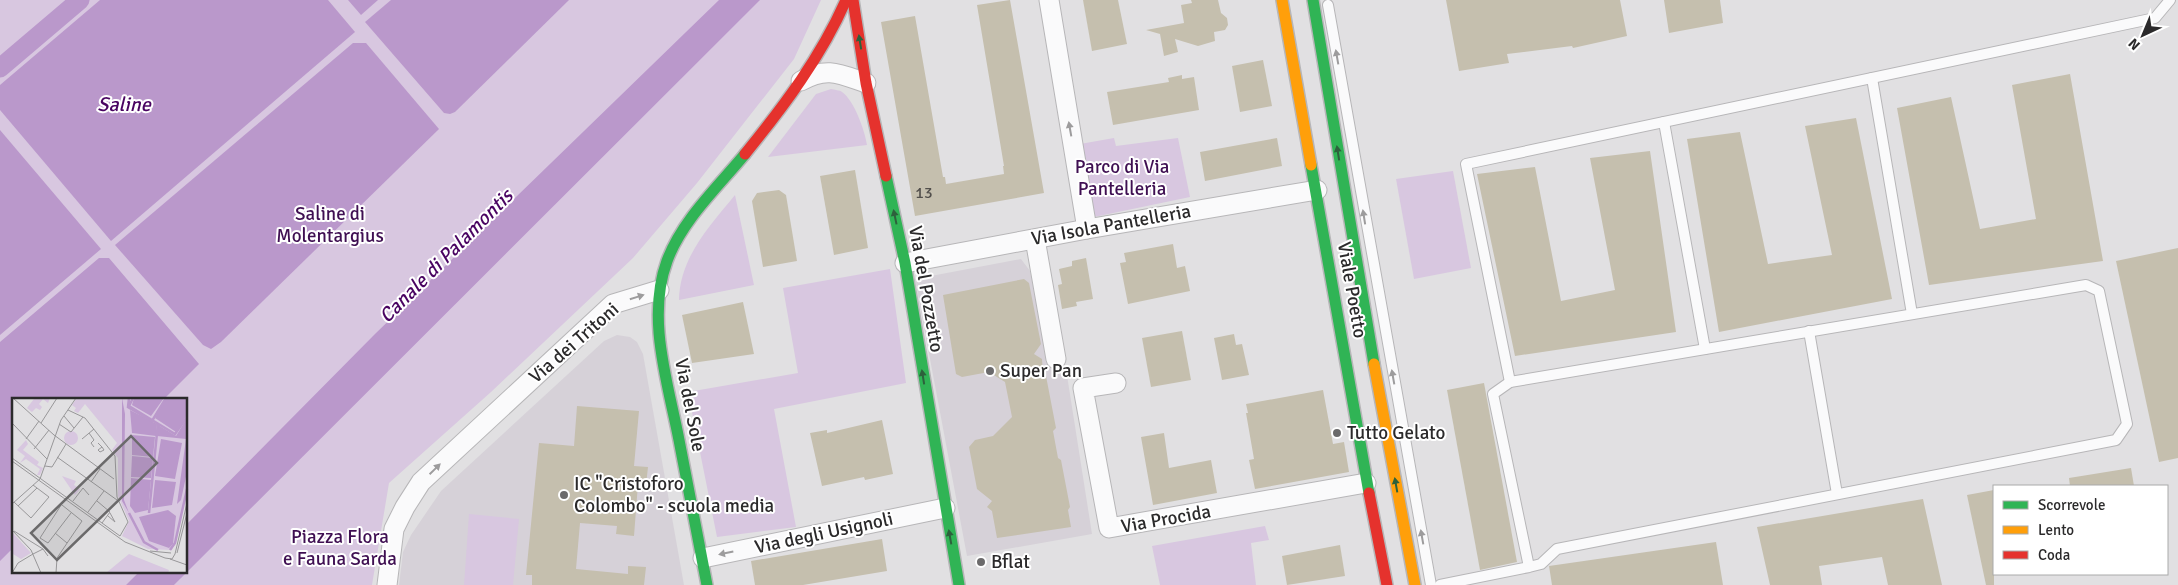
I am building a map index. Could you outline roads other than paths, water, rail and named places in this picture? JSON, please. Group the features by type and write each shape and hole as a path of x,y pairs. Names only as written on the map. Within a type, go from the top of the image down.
{"street":[{"path":"659,290 672,249 820,54 834,30 846,0"},
{"name":"Via del Pozzetto","path":"853,0 866,83 905,263 959,585"},
{"path":"1049,0 1087,229"},
{"name":"Viale Poetto","path":"1282,0 1312,190 1363,484 1387,585"},
{"name":"Viale Poetto","path":"1312,0 1364,309 1414,585"},
{"path":"800,82 810,76 835,72 866,83"},
{"name":"Via Isola Pantelleria","path":"905,263 1312,190"},
{"path":"1035,239 1056,359"},
{"name":"Via dei Tritoni","path":"387,585 394,529 421,482 613,304 659,290"},
{"name":"Via del Sole","path":"659,290 657,318 661,349 707,585"},
{"name":"Via Procida","path":"1116,383 1083,388 1109,528 1363,484"},
{"name":"Via degli Usignoli","path":"703,558 945,508"}],"lane":[{"name":"Viale Poetto","path":"1275,0 1312,190"},
{"path":"1327,0 1431,585"},
{"path":"1510,382 1466,164 2155,18 2170,0"},
{"path":"1872,78 1912,314"},
{"path":"1664,122 1705,349"},
{"path":"1440,585 1529,567 1541,564 1557,549 2116,440 2127,424 2099,291 2086,285 1510,382 1493,394 1529,567"},
{"path":"1809,331 1837,494"},
{"name":"Viale Poetto","path":"1363,484 1378,585"}],"water":[{"name":"Saline","path":"100,0 328,0 355,32 111,241 0,110 0,85"},
{"path":"348,0 378,0 361,15"},
{"path":"391,0 569,0 455,112 450,114 444,113 365,22"},
{"path":"719,0 760,0 188,571 188,523 375,334"},
{"path":"353,43 366,43 439,129 221,342 211,349 203,345 115,245"},
{"path":"0,130 101,249 0,335"},
{"path":"99,258 109,258 199,364 165,398 12,398 12,549 0,561 0,342"},
{"path":"139,572 187,572 174,585 126,585"}],"waterway":[{"path":"0,68 80,0"}],"place":[{"name":"Super Pan","path":"990,371"},
{"name":"Tutto Gelato","path":"1337,433"},
{"name":"IC \"Cristoforo Colombo\" - scuola media","path":"564,495"},
{"name":"Bflat","path":"981,562"}],"park label":[{"name":"Parco di Via Pantelleria","path":"1122,178"},
{"name":"Saline di Molentargius","path":"330,225"},
{"name":"Piazza Flora e Fauna Sarda","path":"340,548"}],"water label":[{"name":"Canale di Palamontis","path":"446,256"}]}
